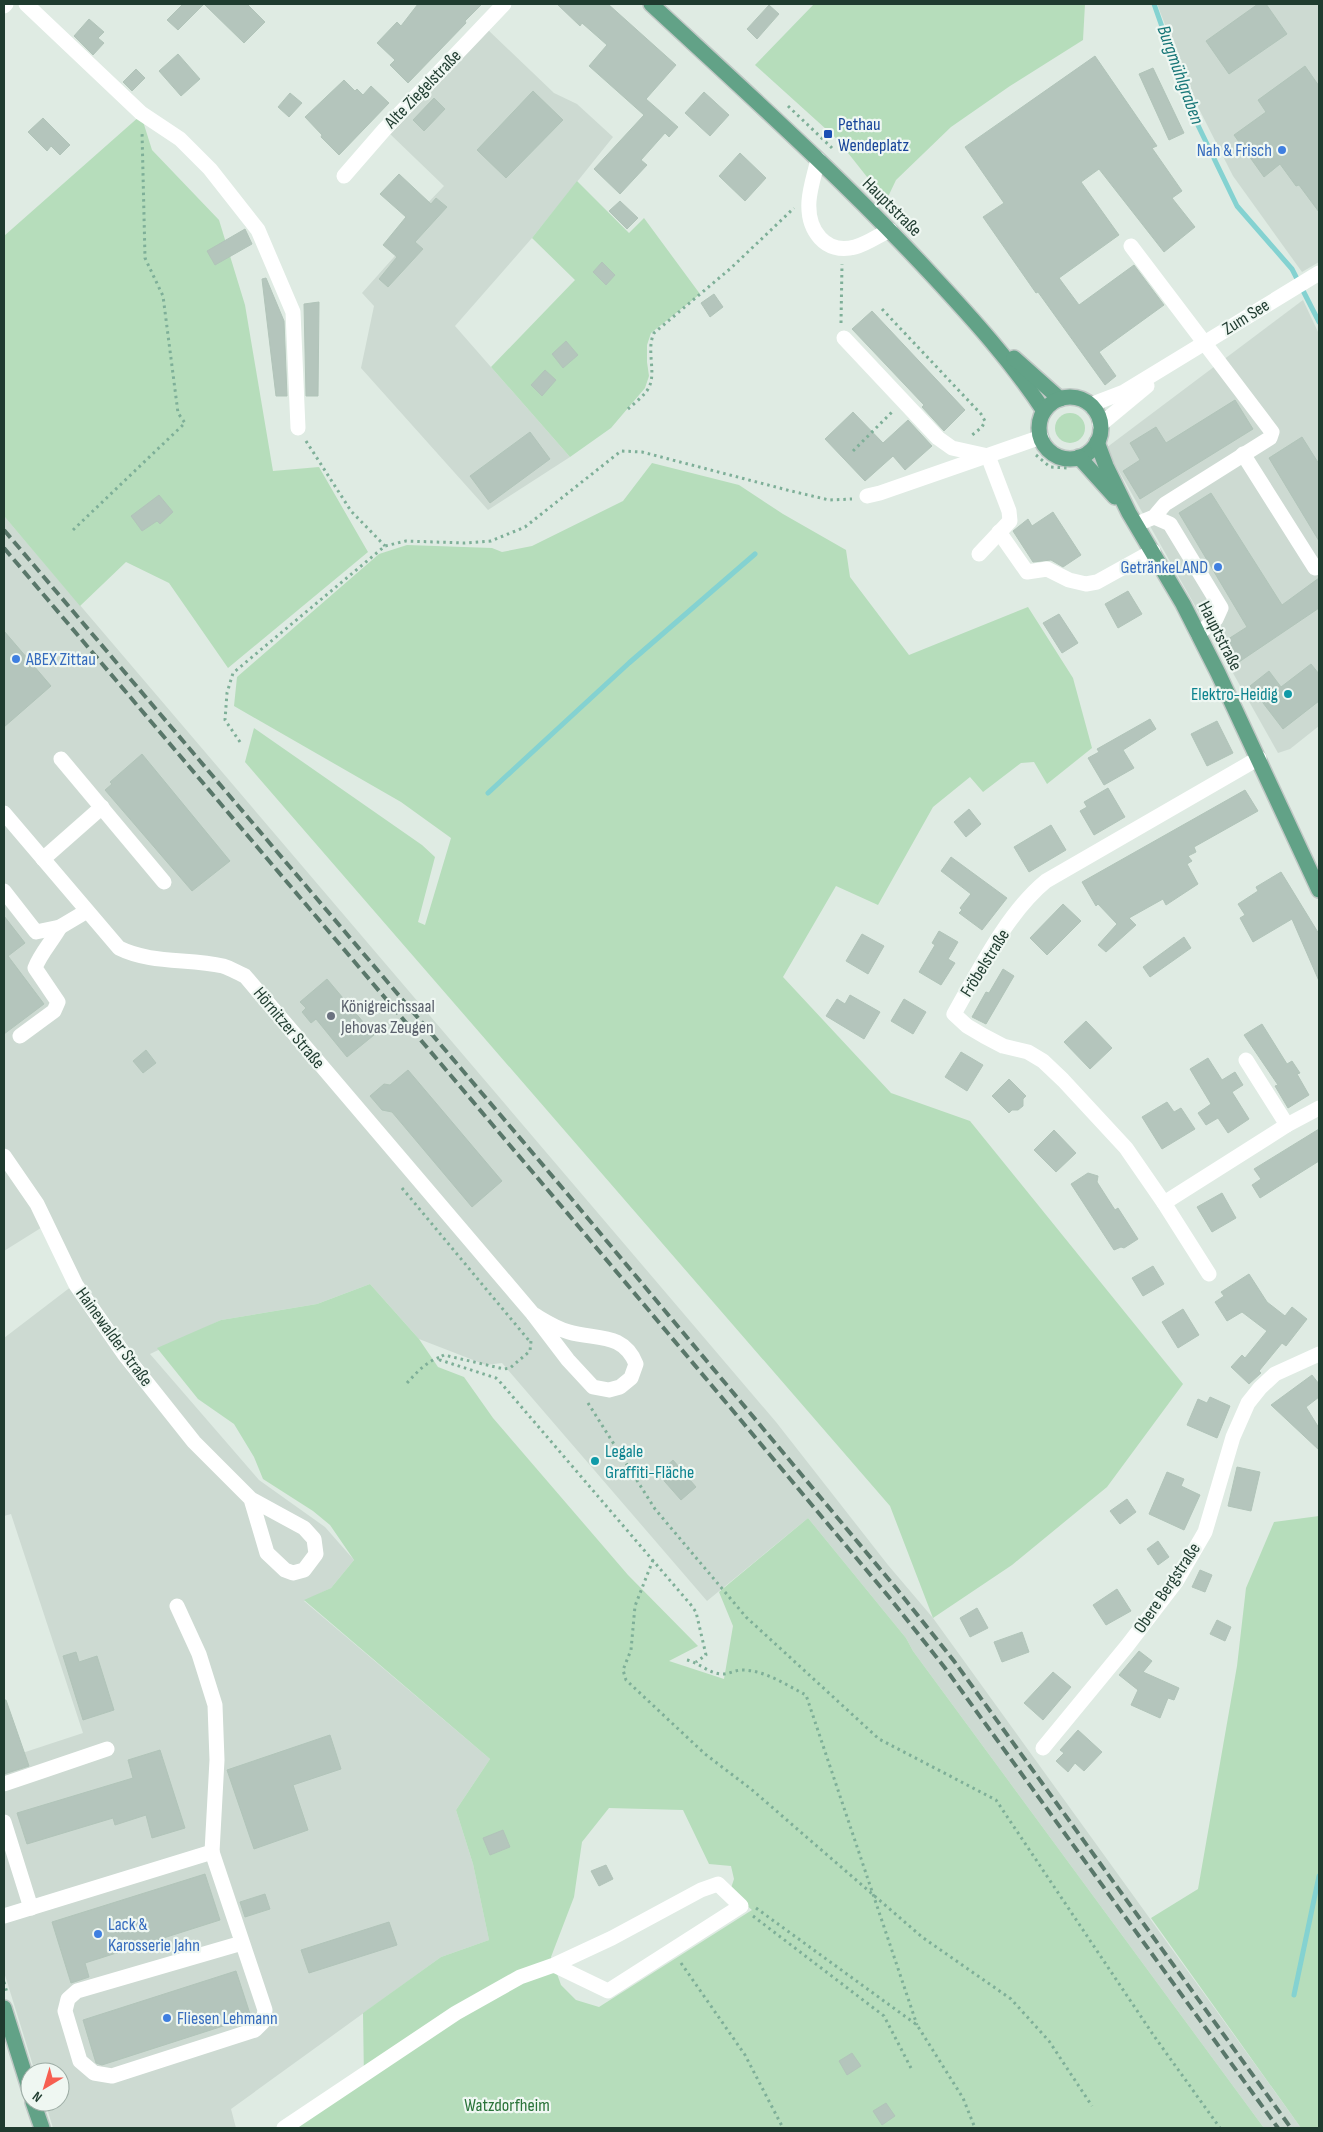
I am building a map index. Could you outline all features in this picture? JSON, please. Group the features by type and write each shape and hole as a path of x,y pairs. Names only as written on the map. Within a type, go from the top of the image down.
{"main road":[{"name":"Hauptstraße","path":"651,4 818,159 890,230 991,339 1023,379 1044,411"},
{"name":"Hauptstraße","path":"991,339 1060,399"},
{"path":"1079,398 1090,405 1097,414 1100,424 1097,442 1093,449 1074,463 1053,454 1041,437 1039,424 1044,411 1060,399 1079,398"},
{"name":"Hauptstraße","path":"1097,442 1106,466 1133,519 1153,551 1198,634 1259,758 1319,890"},
{"name":"Hauptstraße","path":"1074,463 1133,519"},
{"path":"4,2008 21,2062"},
{"path":"37,2112 42,2128"}],"street":[{"path":"26,4 141,113 180,139 210,169 258,230 293,312 298,428"},
{"name":"Alte Ziegelstraße","path":"344,176 384,130 504,4"},
{"path":"818,159 809,202 812,226 819,240 832,248 844,249 857,247 890,230"},
{"path":"1131,246 1272,432 1270,438 1165,504 1154,517"},
{"name":"Zum See","path":"1090,405 1124,392 1314,276"},
{"path":"844,338 938,438 952,448 988,456"},
{"name":"Zum See","path":"1100,424 1120,410 1173,363"},
{"path":"867,496 1041,437"},
{"path":"1243,454 1314,568"},
{"path":"979,554 1010,521 1010,512 988,456"},
{"path":"1133,519 1154,517 1170,524 1220,608 1216,619 1198,634"},
{"path":"999,532 1027,572 1047,569 1068,580 1086,584 1097,582 1153,551"},
{"name":"Fröbelstraße","path":"1209,1274 1126,1148 1043,1061 1028,1052 1003,1046 984,1036 967,1026 954,1014 985,959 1030,894 1046,881 1259,758"},
{"path":"61,759 164,882"},
{"path":"43,859 102,808"},
{"name":"Hörnitzer Straße","path":"4,813 113,942 129,953 170,961 224,966 245,976 533,1314 592,1387 609,1390 620,1387 631,1378 636,1364 629,1350 616,1341 556,1328 533,1314"},
{"path":"4,891 36,932 60,927 87,910"},
{"path":"20,1036 54,1011 58,1002 35,968 60,927"},
{"path":"1246,1060 1287,1126"},
{"path":"1164,1203 1319,1108"},
{"name":"Hainewalder Straße","path":"4,1156 36,1204 76,1285 124,1354 194,1442 251,1499 304,1528 314,1539 316,1554 304,1570 293,1573 285,1570 267,1553 251,1499"},
{"name":"Obere Bergstraße","path":"1043,1748 1127,1646 1176,1582 1205,1532 1233,1437 1248,1403 1260,1388 1276,1374 1319,1354"},
{"path":"177,1606 199,1654 215,1705 217,1760 212,1852 265,2010 263,2022 255,2030 112,2076 94,2073 80,2061 65,2011 68,1999 77,1991 242,1942"},
{"path":"4,1784 107,1749"},
{"path":"4,1822 31,1908"},
{"path":"4,1916 212,1852"},
{"path":"284,2128 456,2013 520,1977 554,1966 612,1938 700,1890 718,1884 741,1906 608,1991 554,1966"}],"path":[{"path":"73,530 185,423 178,412 163,296 145,258 141,113"},
{"path":"628,409 647,391 652,373 650,343 654,333 731,268 792,208 809,202"},
{"path":"844,249 841,330 844,338"},
{"path":"882,309 985,420 982,427 967,439 959,450"},
{"path":"853,451 895,408 906,404"},
{"path":"298,428 350,511 385,546"},
{"path":"240,742 225,720 227,693 233,673 385,546 406,541 465,543 491,541 525,527 621,451 642,452 791,492 830,500 855,499 867,496"},
{"path":"1028,453 1036,455 1050,467 1074,463"},
{"path":"398,1183 531,1343"},
{"path":"407,1383 423,1366 444,1355 504,1369 510,1368 530,1351 533,1314"},
{"path":"440,1357 440,1360 446,1363 496,1378 653,1560 696,1612 706,1655 696,1662"},
{"path":"584,1395 592,1412 655,1509 746,1617 879,1739 996,1800 1154,2036 1220,2128"},
{"path":"653,1560 635,1606 631,1650 623,1670 626,1680 705,1754 751,1789 922,1937 1012,1999 1049,2042 1092,2106"},
{"path":"688,1660 696,1662 707,1671 724,1674 740,1670 750,1670 766,1675 806,1695 918,2026 963,2098 975,2128"},
{"path":"741,1906 757,1908 918,2026"},
{"path":"741,1906 884,2016 911,2068"},
{"path":"670,1952 677,1958 745,2055 783,2128"}],"shaded area":[{"path":"1157,4 1319,4 1319,262 1302,272 1233,176 1195,101"},
{"path":"486,28 554,93 577,104 613,137 532,238 455,326 570,457 488,510 361,368 374,306 362,293 410,239 401,231 444,186 389,133"},
{"path":"1303,300 1319,334 1319,726 1290,749 1278,753 1106,448"},
{"path":"4,516 776,1422 888,1565 933,1618 1301,2128 1264,2128 913,1651 906,1638 808,1518 707,1601 502,1363 486,1365 419,1339 370,1284 317,1304 221,1320 150,1354 259,1480 325,1527 354,1560 331,1588 304,1601 490,1759 456,1810 473,1864 489,1940 441,1957 231,2109 236,2128 53,2128 48,2112 70,2112 70,2062 32,2062 4,1972 4,1759 83,1733 11,1514 4,1516 4,1338 72,1286 44,1226 4,1251"}],"green space":[{"path":"814,4 1085,4 1083,40 1010,86 951,127 896,180 886,201 837,139 755,65"},
{"path":"141,115 152,150 219,220 245,305 273,471 319,467 368,552 228,668 169,583 126,562 80,606 4,516 4,236"},
{"path":"577,181 629,233 644,218 700,294 651,333 647,345 649,376 645,388 611,428 570,457 491,367 575,280 532,238"},
{"path":"1070,413 1081,417 1085,428 1081,439 1070,443 1059,439 1055,428 1059,417"},
{"path":"652,463 739,485 783,514 846,550 850,577 909,655 1028,607 1073,678 1092,748 1047,784 1034,762 1021,763 983,792 970,777 933,807 878,905 836,886 783,977 891,1093 970,1121 1183,1384 1107,1487 1012,1565 933,1618 890,1506 245,762 254,728 422,845 435,857 418,922 425,925 451,838 401,802 234,706 237,677 379,554 407,545 492,548 502,552 532,546 623,501"},
{"name":"Watzdorfheim","path":"370,1284 419,1339 438,1367 464,1377 493,1418 628,1575 698,1646 669,1661 724,1679 733,1626 719,1592 808,1518 906,1638 913,1651 1264,2128 290,2128 364,2079 363,2013 441,1957 489,1940 473,1864 456,1810 490,1759 304,1600 331,1588 354,1560 330,1525 313,1511 263,1479 254,1457 234,1424 198,1399 157,1348 221,1320 317,1304","holes":["609,1808 683,1810 709,1864 731,1866 734,1879 730,1891 752,1910 599,2007 576,2000 561,1985 551,1957 574,1897 582,1842"]},
{"path":"1319,1516 1319,2128 1301,2128 1151,1918 1198,1889 1237,1666 1246,1588 1274,1522"}],"building":[{"path":"183,4 204,4 178,30 167,20"},
{"path":"204,4 247,4 265,22 244,43"},
{"path":"418,4 482,4 408,83 390,65 395,60 377,43 397,22 401,26"},
{"path":"557,4 608,4 676,65 646,99 678,127 669,137 665,133 641,160 647,165 620,194 594,169 644,115 589,66 607,45 582,23 580,26"},
{"path":"1258,4 1266,4 1287,34 1229,74 1206,41"},
{"path":"769,5 779,14 757,39 747,29"},
{"path":"89,19 104,32 98,38 104,43 93,55 74,36"},
{"path":"178,54 200,79 181,96 159,71"},
{"path":"1095,56 1157,146 1152,148 1182,191 1172,198 1195,227 1164,252 1099,169 1081,182 1119,235 1059,278 1079,305 1134,265 1164,305 1099,352 1116,376 1105,385 1038,292 1036,293 983,217 1004,203 965,147"},
{"name":"Nah & Frisch","path":"1305,66 1319,86 1319,212 1299,185 1296,186 1280,164 1264,177 1234,135 1266,112 1258,100"},
{"path":"1153,68 1184,133 1169,140 1139,74"},
{"path":"136,69 145,78 132,91 123,82"},
{"path":"344,80 355,91 357,89 363,95 371,86 389,103 339,155 305,117"},
{"path":"533,91 563,120 506,178 477,150"},
{"path":"704,92 729,115 710,136 685,113"},
{"path":"290,93 302,103 289,117 278,107"},
{"path":"434,98 445,109 424,131 413,120"},
{"path":"43,118 70,145 60,155 51,146 47,151 28,132"},
{"path":"740,153 766,178 745,201 719,176"},
{"path":"399,174 431,204 436,198 447,207 415,242 423,249 388,287 379,279 397,257 383,245 406,217 380,194"},
{"path":"620,201 638,218 627,229 609,211"},
{"path":"245,229 252,244 215,265 207,251"},
{"path":"602,262 615,275 606,285 593,272"},
{"path":"266,278 284,321 287,396 276,396 262,279"},
{"path":"714,294 723,307 710,317 701,303"},
{"path":"319,302 318,396 306,396 304,304"},
{"path":"872,311 965,410 944,431 922,407 924,405 852,329"},
{"path":"566,341 578,355 563,368 552,354"},
{"path":"545,370 556,380 542,396 531,385"},
{"path":"1235,400 1253,429 1140,499 1123,471 1140,460 1130,443 1156,427 1166,443"},
{"path":"853,412 883,443 908,420 932,446 905,470 893,456 865,481 825,439"},
{"path":"530,432 550,459 490,503 470,476"},
{"path":"1302,437 1319,464 1319,541 1269,458"},
{"path":"1211,493 1282,605 1319,578 1319,608 1236,664 1222,643 1247,627 1179,513"},
{"path":"159,495 173,512 160,524 157,521 142,531 131,516"},
{"path":"1053,512 1081,555 1063,567 1051,560 1033,562 1013,531 1028,519 1032,526"},
{"path":"1128,591 1142,614 1118,628 1105,604"},
{"path":"1059,614 1078,643 1062,653 1043,623"},
{"name":"ABEX Zittau","path":"4,631 51,686 4,727"},
{"name":"Elektro-Heidig","path":"1311,664 1319,674 1319,701 1283,729 1250,686 1269,671 1281,687"},
{"path":"1150,719 1156,729 1123,750 1134,768 1104,785 1088,758 1099,752 1097,749"},
{"path":"1217,721 1233,753 1207,766 1191,734"},
{"path":"142,754 230,861 192,891 105,790 112,784 110,782"},
{"path":"1108,788 1125,817 1094,835 1080,811 1087,807 1084,802"},
{"path":"1245,790 1258,811 1194,847 1196,852 1188,856 1192,861 1187,864 1198,884 1166,905 1163,899 1129,918 1136,925 1106,952 1098,945 1117,924 1098,904 1096,906 1082,882"},
{"path":"969,809 981,824 966,837 954,822"},
{"path":"1051,825 1066,850 1029,872 1014,847"},
{"path":"951,857 1007,898 982,930 959,913 962,910 960,908 971,894 941,871"},
{"path":"1281,872 1319,934 1319,981 1292,919 1253,942 1240,918 1245,915 1238,904 1258,891 1256,887"},
{"path":"1063,904 1081,921 1047,955 1030,938"},
{"path":"4,916 25,943 8,956 44,1004 4,1034"},
{"path":"939,931 958,942 948,959 955,963 941,985 919,972 935,945 932,943"},
{"path":"862,934 884,946 868,974 846,961"},
{"path":"1184,937 1191,948 1150,977 1143,967"},
{"path":"1003,969 1014,976 986,1024 972,1017 986,992 989,993"},
{"name":"Königreichssaal Jehovas Zeugen","path":"327,979 374,1035 347,1057 316,1019 311,1023 302,1012 306,1008 300,1002"},
{"path":"850,995 880,1012 864,1039 826,1016 837,999 845,1004"},
{"path":"904,999 926,1012 913,1034 891,1021"},
{"path":"1086,1021 1112,1048 1090,1069 1064,1042"},
{"path":"1262,1024 1287,1064 1292,1061 1300,1073 1297,1074 1309,1095 1288,1108 1275,1086 1278,1085 1244,1035"},
{"path":"146,1050 156,1063 143,1073 133,1061"},
{"path":"961,1052 983,1065 967,1091 945,1077"},
{"path":"1208,1058 1222,1080 1235,1072 1243,1085 1232,1092 1249,1119 1228,1133 1218,1118 1206,1125 1198,1113 1211,1104 1190,1069"},
{"path":"408,1070 502,1181 472,1207 392,1112 382,1110 370,1096 384,1084 390,1085"},
{"path":"1009,1079 1026,1096 1023,1099 1023,1106 1009,1113 992,1096"},
{"path":"1167,1102 1174,1112 1181,1108 1195,1129 1162,1149 1142,1117"},
{"path":"1319,1129 1319,1161 1260,1198 1252,1185 1261,1179 1254,1169"},
{"path":"1054,1130 1076,1153 1056,1172 1034,1150"},
{"path":"1088,1173 1098,1176 1097,1182 1115,1210 1118,1208 1138,1239 1124,1248 1121,1247 1114,1250 1071,1184"},
{"path":"1222,1193 1236,1218 1212,1232 1197,1207"},
{"path":"1153,1266 1164,1284 1143,1296 1132,1278"},
{"path":"1249,1274 1267,1302 1285,1316 1292,1307 1307,1319 1286,1346 1282,1343 1259,1371 1261,1373 1249,1384 1231,1367 1242,1355 1245,1358 1267,1331 1242,1312 1227,1321 1215,1302 1224,1296 1221,1292"},
{"path":"1183,1309 1199,1335 1178,1348 1162,1322"},
{"path":"1312,1375 1319,1384 1319,1397 1306,1407 1319,1428 1319,1450 1271,1405"},
{"path":"1210,1397 1230,1406 1217,1438 1187,1425 1198,1399 1207,1403"},
{"path":"673,1460 696,1487 681,1500 658,1474"},
{"path":"1237,1467 1260,1472 1251,1511 1228,1506"},
{"path":"1167,1472 1184,1479 1181,1486 1200,1495 1184,1530 1149,1514"},
{"path":"1127,1499 1136,1512 1120,1524 1110,1511"},
{"path":"1158,1541 1169,1557 1158,1565 1147,1549"},
{"path":"1200,1570 1212,1575 1205,1592 1192,1587"},
{"path":"1117,1589 1131,1611 1106,1625 1093,1605"},
{"path":"977,1608 988,1628 970,1637 960,1618"},
{"path":"1217,1620 1231,1627 1225,1641 1210,1634"},
{"path":"1022,1632 1029,1652 1002,1662 994,1642"},
{"path":"1139,1651 1152,1661 1143,1672 1179,1688 1174,1700 1168,1698 1160,1718 1131,1705 1138,1690 1119,1675"},
{"path":"76,1652 79,1662 97,1656 114,1710 83,1720 63,1656"},
{"path":"1053,1672 1071,1687 1043,1720 1024,1703"},
{"path":"4,1700 6,1700 29,1766 4,1774"},
{"path":"1078,1730 1102,1752 1084,1771 1075,1763 1068,1772 1056,1761 1064,1753 1060,1750"},
{"path":"330,1735 341,1769 293,1785 308,1830 254,1849 227,1770"},
{"path":"160,1750 185,1828 152,1838 146,1815 115,1825 113,1818 27,1844 17,1813 133,1778 128,1760"},
{"path":"503,1830 510,1847 490,1855 483,1838"},
{"path":"606,1865 613,1879 599,1886 591,1871"},
{"path":"205,1874 220,1920 85,1963 89,1977 71,1983 52,1922"},
{"path":"265,1894 270,1909 245,1917 240,1902"},
{"path":"389,1922 397,1945 309,1973 301,1950"},
{"name":"Fliesen Lehmann","path":"236,1971 251,2017 102,2065 96,2063 83,2020"},
{"path":"852,2053 861,2066 847,2075 839,2061"},
{"path":"886,2103 895,2116 882,2125 873,2111"}],"waterway":[{"name":"Burgmühlgraben","path":"1154,4 1193,115 1237,206 1292,269 1319,322"},
{"path":"488,793 629,663 755,554"},
{"path":"1294,1995 1319,1876"}],"railway":[{"path":"4,530 570,1197 896,1588 954,1661 1291,2128"},
{"path":"4,548 563,1208 889,1597 945,1668 1278,2128"}],"place":[{"name":"Pethau Wendeplatz","path":"828,134"},
{"name":"Nah & Frisch","path":"1282,150"},
{"name":"GetränkeLAND","path":"1218,567"},
{"name":"ABEX Zittau","path":"16,659"},
{"name":"Elektro-Heidig","path":"1288,694"},
{"name":"Königreichssaal Jehovas Zeugen","path":"331,1016"},
{"name":"Legale Graffiti-Fläche","path":"595,1461"},
{"name":"Lack & Karosserie Jahn","path":"98,1934"},
{"name":"Fliesen Lehmann","path":"167,2018"}]}
